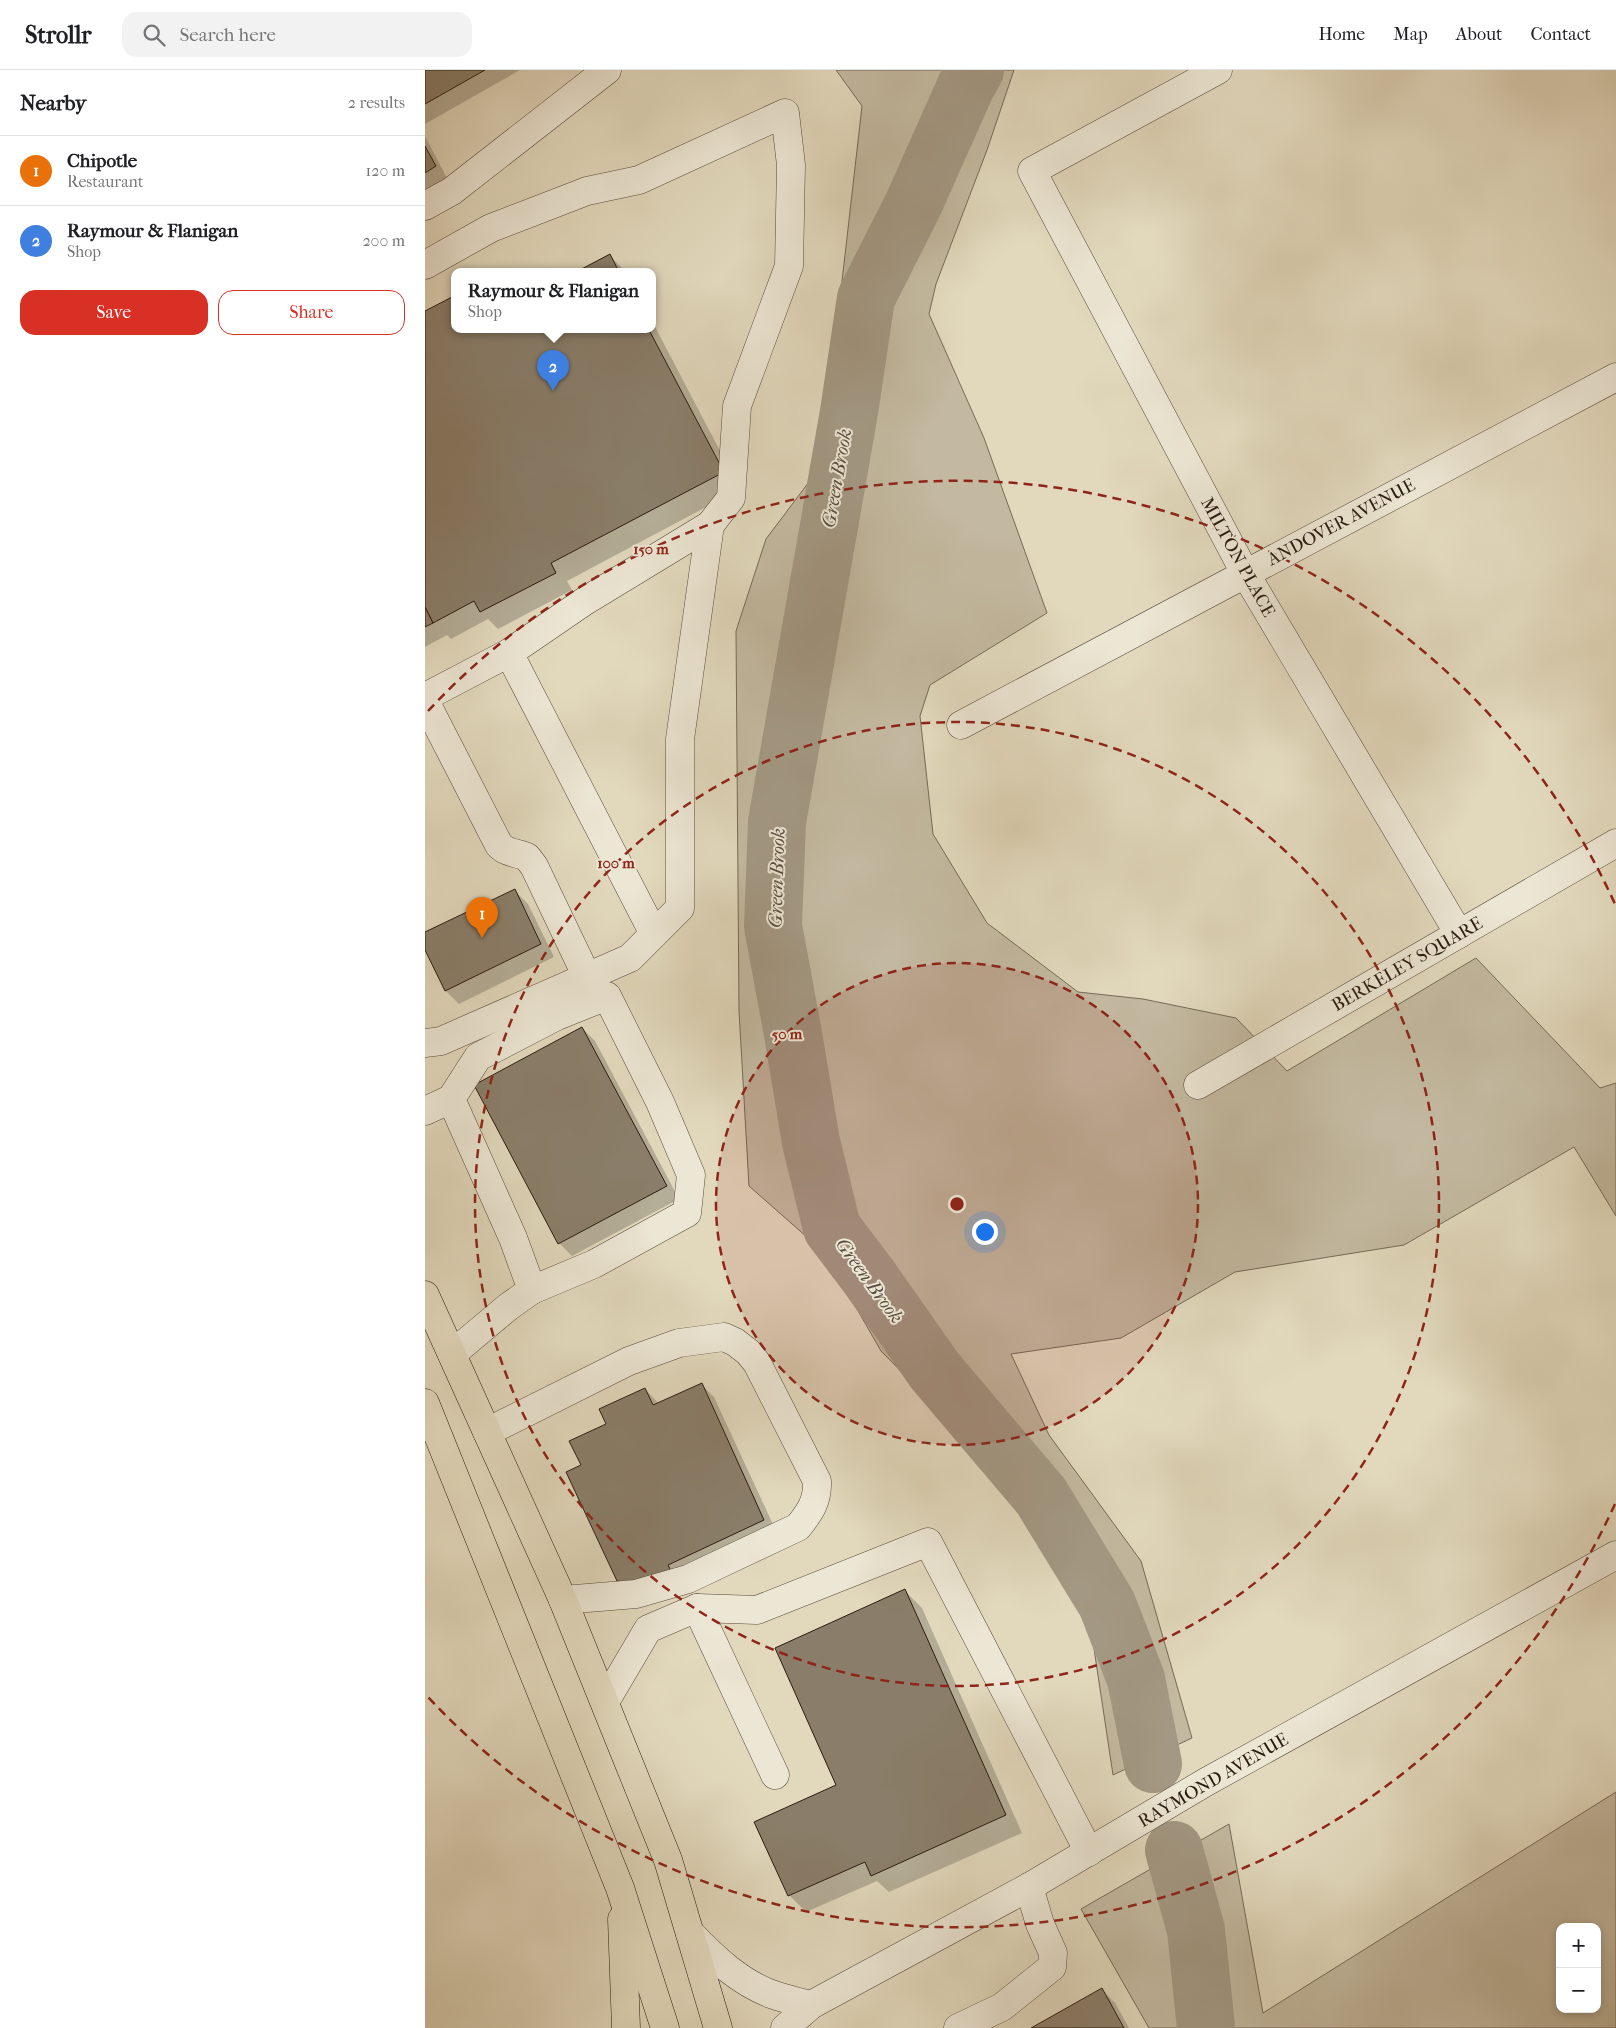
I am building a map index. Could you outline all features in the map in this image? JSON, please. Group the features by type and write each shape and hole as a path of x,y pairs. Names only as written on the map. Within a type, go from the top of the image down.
{"highway":[{"path":"425,1295 563,1600 605,1702 668,1860 718,2028"},
{"path":"425,1403 621,1888 665,2028"},
{"path":"621,1888 626,2028"}],"street":[{"path":"425,206 452,191 607,70"},
{"name":"MILTON PLACE","path":"1218,70 1032,171 1245,573 1459,934"},
{"path":"425,265 491,228 587,191 639,180 785,113 791,165 789,266 737,406 731,498 710,525 585,601 509,653 425,699 499,845 501,848 527,857 534,866 587,977"},
{"name":"ANDOVER AVENUE","path":"961,725 1616,377"},
{"path":"425,1043 441,1040 630,958 680,908 680,739 710,525"},
{"path":"509,653 654,934"},
{"name":"BERKELEY SQUARE","path":"1198,1085 1616,843"},
{"path":"425,1110 451,1099 478,1057 557,1016 607,996 660,1102 691,1175 687,1213 594,1264 532,1290 508,1307 452,1354"},
{"path":"451,1099 513,1238 532,1290"},
{"path":"487,1432 629,1361 679,1343 724,1338 735,1342 748,1352 757,1363 817,1481 818,1495 809,1513 798,1527 688,1579 637,1594 563,1600"},
{"path":"605,1702 648,1629 697,1608 757,1610 929,1542 1089,1852"},
{"name":"RAYMOND AVENUE","path":"785,2028 811,2005 1029,1888 1206,1782 1616,1555"},
{"path":"697,1608 775,1775"},
{"path":"958,2028 1002,2007 1052,1967 1053,1953 1040,1924 1029,1888"},
{"path":"690,1934 717,1961 748,1982 773,1995 811,2005"}],"shaded area":[{"path":"836,70 1014,70 987,150 936,284 929,314 984,438 1047,613 930,685 920,716 933,834 987,923 1078,992 1143,999 1236,1018 1287,1071 1476,958 1600,1088 1616,1083 1616,1216 1574,1147 1404,1245 1235,1272 1121,1338 1011,1354 1049,1435 1141,1561 1192,1738 1113,1775 1088,1609 994,1466 881,1351 825,1253 749,1186 739,1011 736,631 766,539 821,466 862,106"},
{"path":"1616,1792 1616,2028 1149,2028 1081,1909 1229,1824 1263,2013"}],"building":[{"path":"425,70 485,70 425,104"},
{"path":"425,146 436,166 425,173"},
{"path":"610,254 617,268 584,268"},
{"path":"451,298 451,333 651,333 724,472 551,563 556,573 480,612 474,601 433,623 425,607 425,311"},
{"path":"425,607 433,623 425,627"},
{"path":"515,889 541,944 445,991 425,950 425,932"},
{"path":"582,1027 667,1186 558,1244 474,1085"},
{"path":"702,1383 764,1520 668,1565 672,1573 645,1585 617,1581 566,1472 581,1465 569,1441 606,1424 599,1409 645,1388 653,1405"},
{"path":"905,1589 1006,1815 871,1876 865,1862 788,1896 754,1822 836,1785 775,1648"},
{"path":"1102,1988 1124,2028 1031,2028"}],"waterway":[{"name":"Green Brook","path":"975,70 966,86 913,205 866,298 849,412 777,822 773,926 811,1142 832,1228 935,1371 1041,1496 1107,1604 1136,1679 1153,1764"},
{"name":"Green Brook","path":"1174,1850 1196,1930 1206,2028"}],"place":[{"name":"Raymour & Flanigan","path":"553,391"},
{"name":"Chipotle","path":"482,938"}]}
